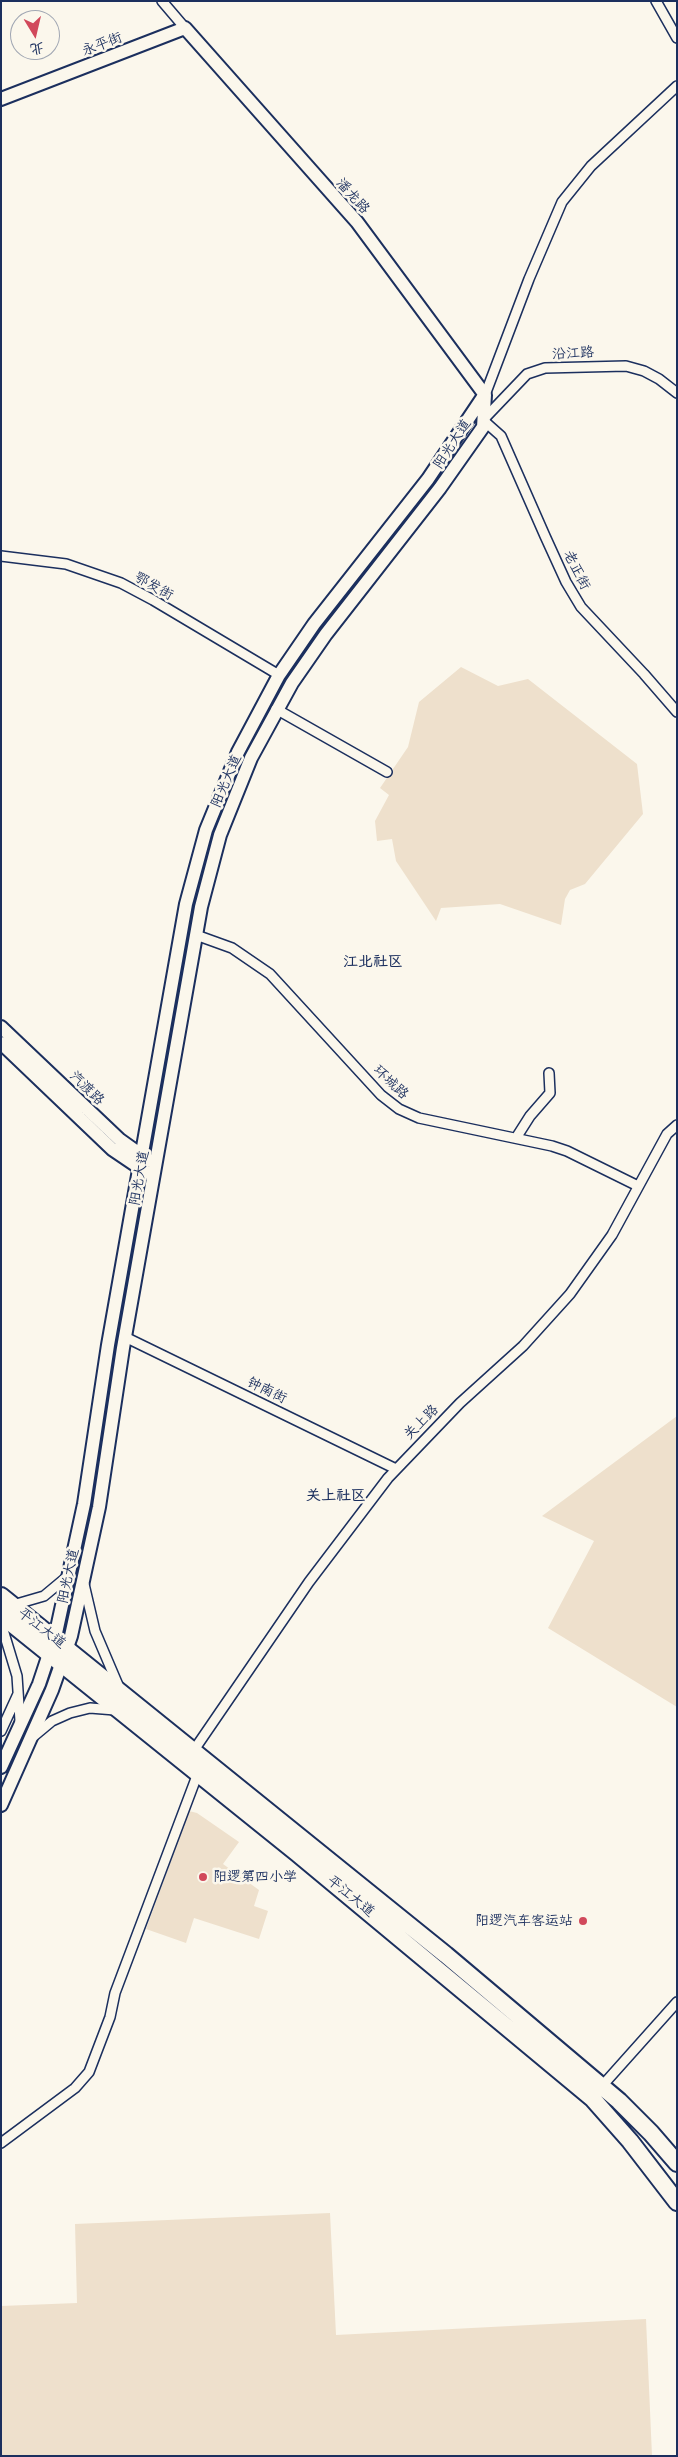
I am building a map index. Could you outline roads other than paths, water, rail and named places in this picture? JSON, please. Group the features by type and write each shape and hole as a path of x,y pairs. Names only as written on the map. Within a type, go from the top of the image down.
{"highway":[{"name":"平江大道","path":"5,1605 59,1651 121,1711 436,1966 592,2098 630,2141 677,2202"},
{"name":"平江大道","path":"59,1651 122,1692 446,1955 602,2086 641,2122 677,2163"}],"street":[{"path":"162,1 185,28"},
{"path":"656,1 677,38"},
{"name":"永平街","path":"1,99 185,28"},
{"name":"潘龙路","path":"185,28 357,222 485,394"},
{"path":"485,394 529,279 562,202 591,166 677,86"},
{"name":"沿江路","path":"483,420 527,374 545,368 626,366 659,379 677,393"},
{"name":"阳光大道","path":"1,1805 30,1740 83,1578 99,1507 125,1337 196,935 206,884 220,835 251,758 276,709 326,634 451,473 483,428 485,394"},
{"name":"阳光大道","path":"1,1767 59,1651 68,1575 84,1504 108,1345 142,1162 186,904 197,858 215,804 238,752 279,675 314,624 428,479 485,394"},
{"name":"老正街","path":"483,420 501,436 562,574 581,607 677,712"},
{"name":"鄂发街","path":"1,556 66,564 121,583 154,600 279,675"},
{"path":"276,709 388,772"},
{"name":"环城路","path":"196,935 232,948 270,974 381,1095 399,1110 419,1118 567,1150 638,1186"},
{"name":"汽渡路","path":"1,1027 142,1162 155,1171"},
{"name":"汽渡路","path":"1,1043 112,1149 142,1162"},
{"path":"516,1138 530,1116 550,1093 549,1073"},
{"name":"关上路","path":"194,1750 309,1582 359,1514 396,1469 460,1403 523,1346 570,1294 612,1235 666,1134 677,1125"},
{"name":"钟南街","path":"125,1337 396,1469"},
{"path":"5,1605 44,1596 68,1575"},
{"path":"83,1578 95,1631 107,1663 122,1692"},
{"path":"1,1623 14,1660 19,1691 20,1726"},
{"path":"1,1731 19,1691"},
{"path":"30,1740 44,1726 70,1713 90,1708 121,1711"},
{"path":"1,2143 75,2088 90,2072 110,2017 115,1993 198,1773"},
{"path":"602,2086 677,2002"}],"place":[{"name":"阳逻第四小学","path":"203,1877"},
{"name":"阳逻汽车客运站","path":"583,1921"}],"district":[{"name":"江北社区","path":"373,961"},
{"name":"关上社区","path":"336,1495"}]}
